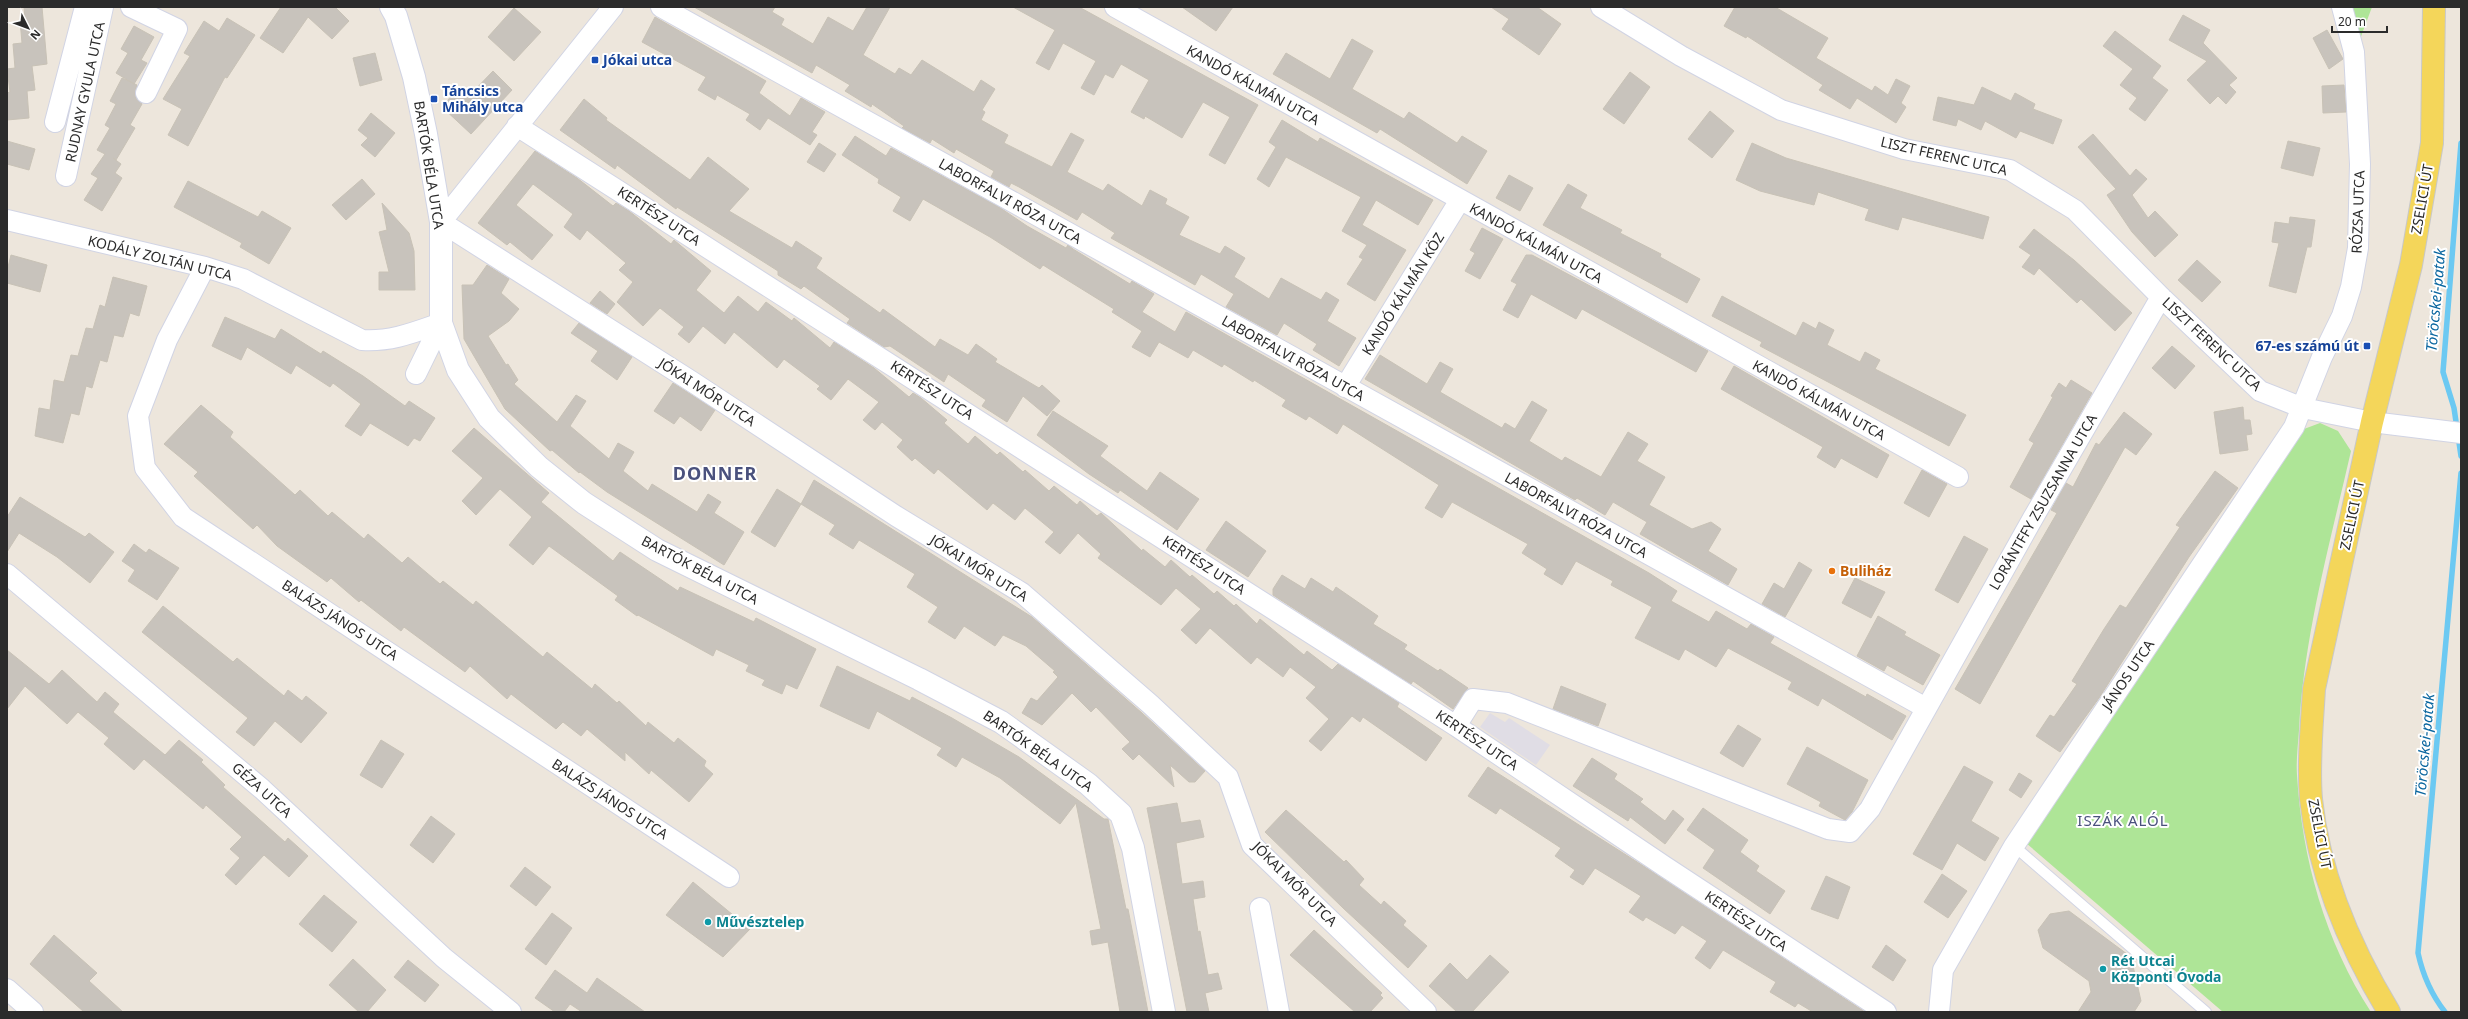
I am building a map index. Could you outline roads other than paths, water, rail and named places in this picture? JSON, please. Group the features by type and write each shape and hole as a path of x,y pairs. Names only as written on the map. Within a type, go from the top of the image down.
{"main road":[{"name":"ZSELICI ÚT","path":"2389,1012 2372,984 2339,912 2322,855 2312,799 2314,689 2372,422 2410,265 2432,143 2434,7"}],"street":[{"name":"RUDNAY GYULA UTCA","path":"55,122 85,7"},
{"name":"RUDNAY GYULA UTCA","path":"66,176 103,7"},
{"path":"131,7 177,29 146,93"},
{"name":"BARTÓK BÉLA UTCA","path":"391,7 396,16 414,78 426,134 441,222 441,323 458,370 489,418 539,467 584,503 657,550 919,679 1001,722 1088,784 1121,814 1133,848 1164,1012"},
{"path":"441,222 613,7"},
{"name":"LABORFALVI RÓZA UTCA","path":"661,7 1926,708"},
{"name":"KANDÓ KÁLMÁN UTCA","path":"1115,7 1958,476"},
{"name":"LISZT FERENC UTCA","path":"1601,7 1681,56 1781,110 1904,149 2010,170 2075,210 2161,297 2260,391 2303,408"},
{"name":"RÓZSA UTCA","path":"2303,408 2322,357 2342,316 2351,287 2358,248 2360,164 2354,52 2342,7"},
{"name":"KERTÉSZ UTCA","path":"517,126 1456,726 1696,888 1886,1012"},
{"name":"KANDÓ KÁLMÁN KÖZ","path":"1345,387 1460,200"},
{"name":"KODÁLY ZOLTÁN UTCA","path":"7,220 205,267 243,279 362,340 393,339 441,323"},
{"name":"JÓKAI MÓR UTCA","path":"441,222 691,381 896,516 1022,593 1150,704 1228,777 1252,845 1426,1012"},
{"name":"BALÁZS JÁNOS UTCA","path":"205,267 167,340 138,416 145,468 183,517 729,876"},
{"name":"LORÁNTFFY ZSUZSANNA UTCA","path":"1456,726 1472,699 1507,703 1828,829 1850,832 1870,809 1926,708 2161,297"},
{"path":"416,374 441,323"},
{"path":"2303,408 2372,422 2461,433"},
{"name":"JÁNOS UTCA","path":"1939,1012 1943,970 2014,846 2294,427 2303,408"},
{"name":"GÉZA UTCA","path":"7,574 262,789 444,958 511,1012"},
{"path":"1260,908 1279,1012"},
{"path":"7,989 33,1012"}],"lane":[{"path":"2014,846 2206,1012"}],"waterway":[{"name":"Töröcskei-patak","path":"2461,143 2443,372 2454,408 2461,456"},
{"name":"Töröcskei-patak","path":"2445,1012 2428,984 2418,953 2461,473"}],"place":[{"name":"Jókai utca","path":"595,60"},
{"name":"Táncsics Mihály utca","path":"434,99"},
{"name":"67-es számú út","path":"2367,346"},
{"name":"Buliház","path":"1832,571"},
{"name":"Művésztelep","path":"708,922"},
{"name":"Rét Utcai Központi Óvoda","path":"2103,969"}],"district":[{"name":"DONNER","path":"715,474"},
{"name":"ISZÁK ALÓL","path":"2123,821"}]}
